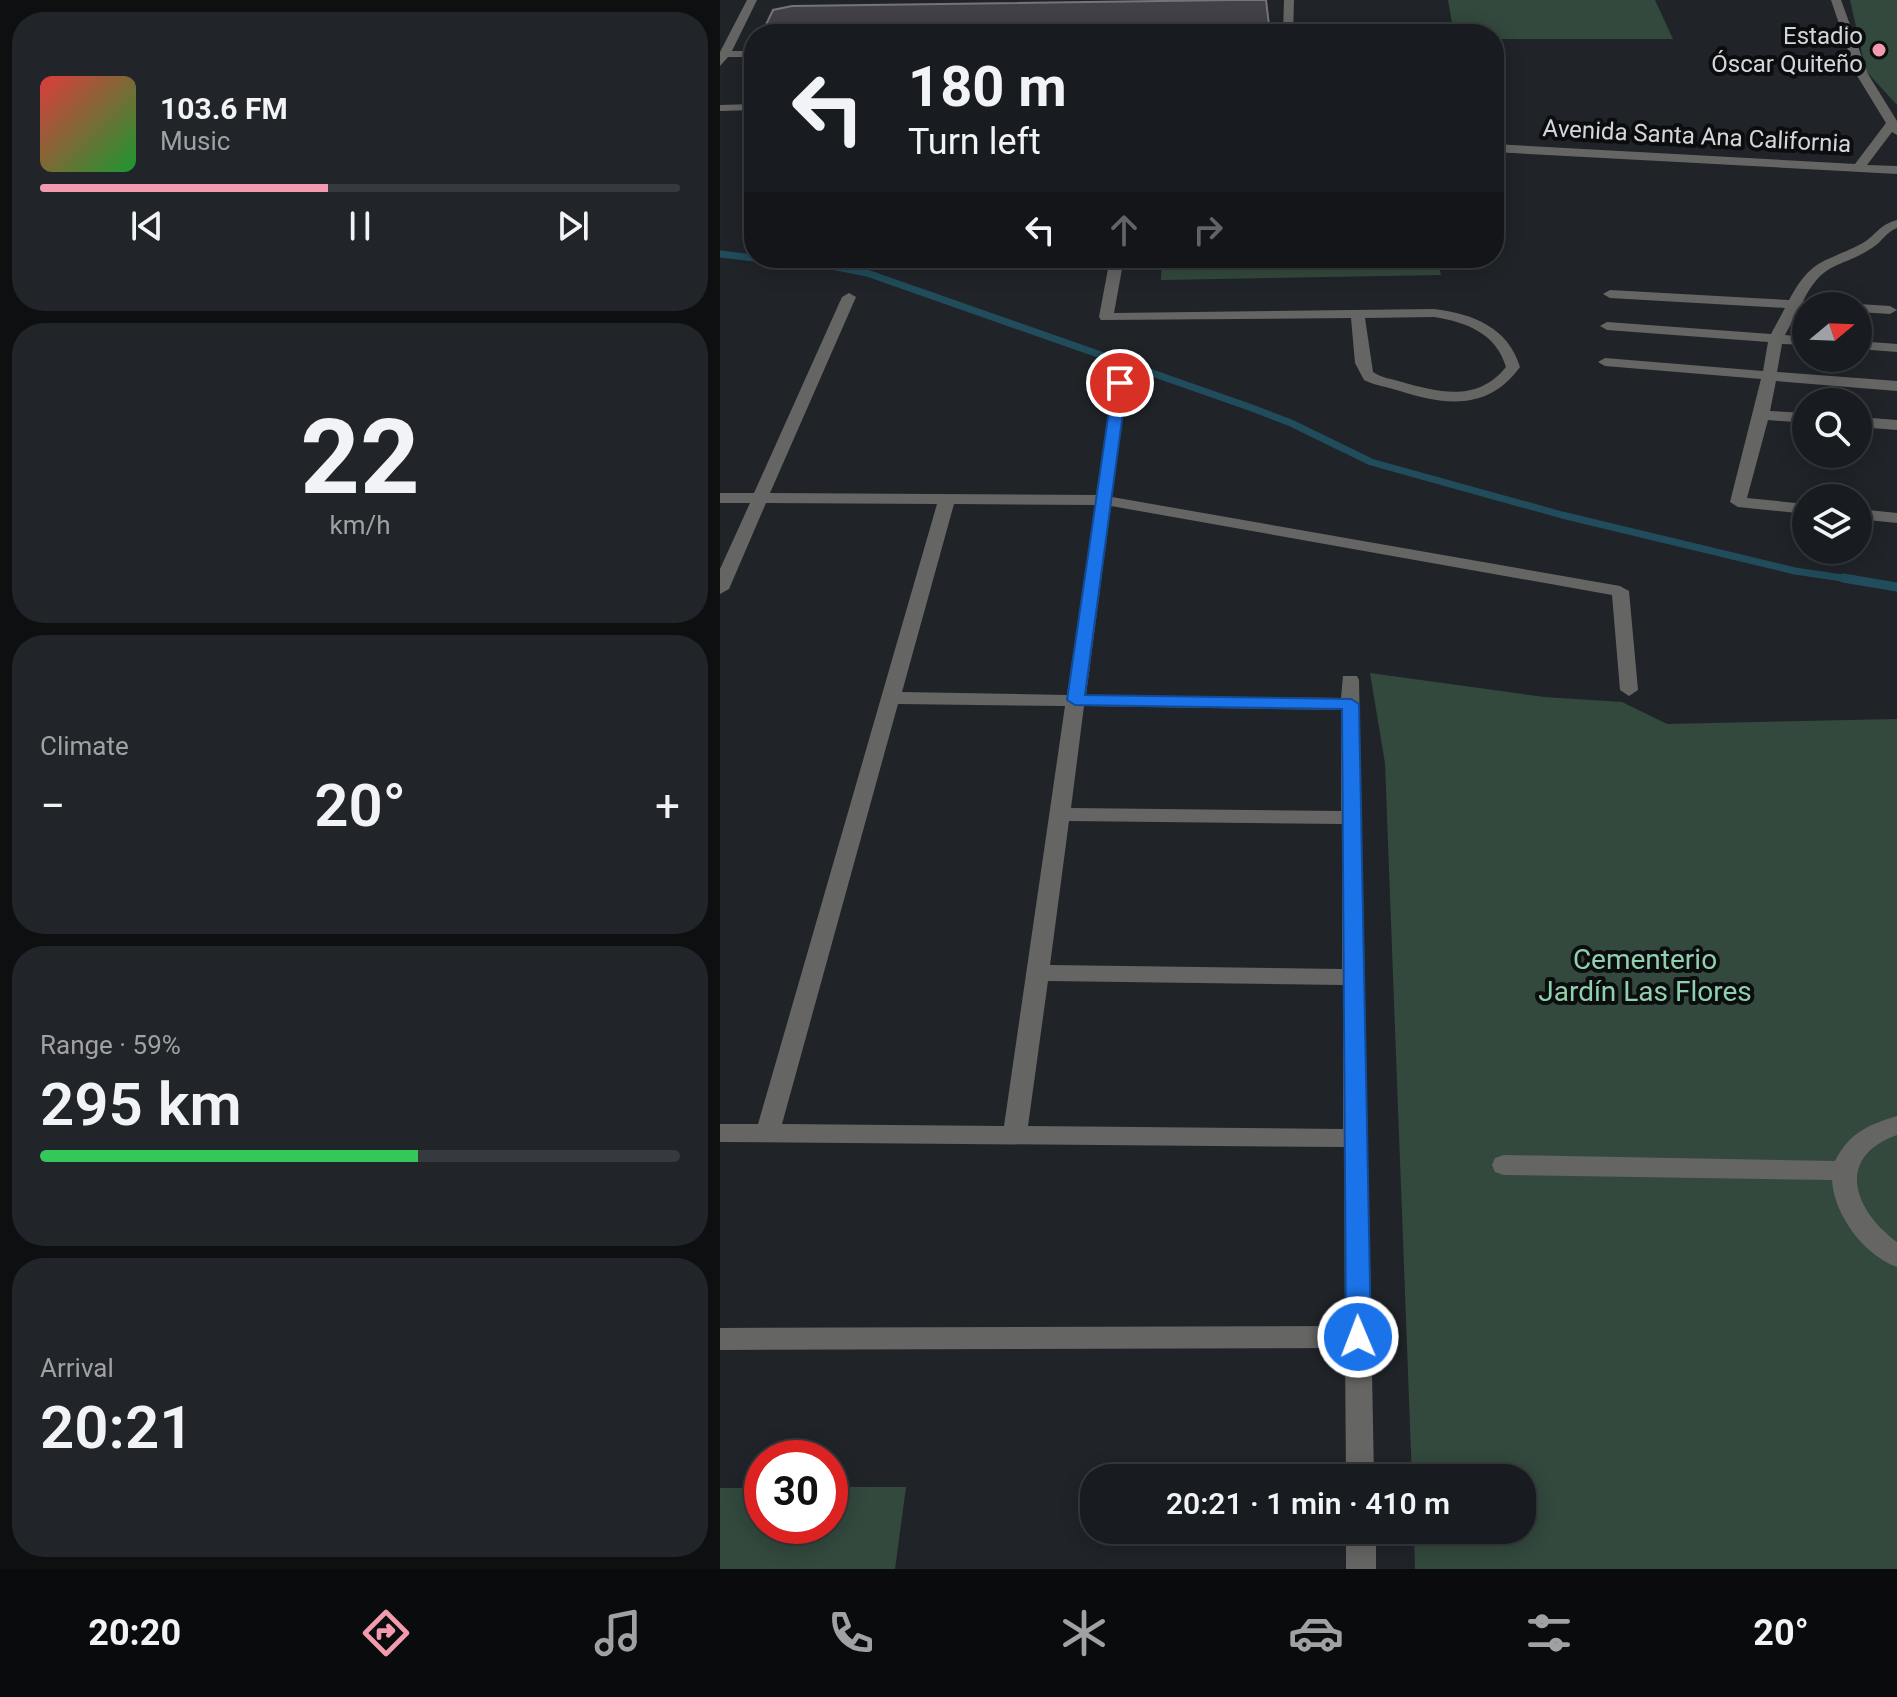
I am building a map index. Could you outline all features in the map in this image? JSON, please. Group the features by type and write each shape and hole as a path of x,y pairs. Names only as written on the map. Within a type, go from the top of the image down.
{"street":[{"path":"722,59 752,0"},
{"path":"1288,24 1289,0"},
{"path":"1836,0 1862,74 1894,128 1858,168"},
{"path":"722,59 744,56"},
{"path":"720,108 744,107"},
{"name":"Avenida Santa Ana California","path":"1504,149 1897,170"},
{"path":"1801,292 1809,276 1818,268 1869,245 1885,228 1897,224"},
{"path":"1115,268 1106,317 1434,313 1456,316 1490,331 1507,349 1513,367 1501,384 1455,398 1431,396 1371,377 1364,369 1358,314"},
{"path":"1610,294 1792,305"},
{"path":"720,589 849,297"},
{"path":"1872,309 1890,310"},
{"path":"1792,310 1776,339 1762,415 1738,502 1792,508"},
{"path":"1607,326 1792,340"},
{"path":"1872,346 1897,348"},
{"path":"1605,362 1897,386"},
{"path":"1015,1135 1120,383"},
{"path":"1762,415 1792,417"},
{"path":"1872,423 1897,425"},
{"path":"720,498 1103,500 1620,591 1629,690"},
{"path":"768,1132 947,498"},
{"path":"1872,515 1897,518"},
{"path":"893,698 1075,700 1351,692 1360,1464"},
{"path":"1060,814 1352,818"},
{"path":"1037,973 1354,977"},
{"path":"1897,1125 1862,1141 1850,1154 1844,1171 1845,1196 1854,1216 1874,1240 1897,1256"},
{"path":"720,1133 1356,1138"},
{"path":"1504,1165 1844,1171"},
{"path":"720,1339 1358,1337"},
{"path":"1361,1544 1361,1569"}],"green space":[{"path":"1448,0 1655,0 1673,39 1504,39 1504,24 1452,24"},
{"name":"Estadio Óscar Quiteño","path":"1850,0 1897,0 1897,105 1866,71"},
{"path":"1162,268 1439,268 1441,275 1161,280"},
{"name":"Cementerio Jardín Las Flores","path":"1370,673 1544,697 1622,702 1667,724 1897,719 1897,1569 1415,1569 1414,1544 1536,1544 1536,1464 1411,1464 1385,763"},
{"path":"848,1487 906,1487 895,1569 720,1569 720,1488 744,1488 744,1544 848,1544"}],"building":[{"path":"1266,0 1269,24 766,24 773,10 792,6"}],"waterway":[{"path":"720,254 744,257"},
{"path":"842,268 867,273 1252,408 1291,423 1371,462 1562,515 1795,571 1847,579"},
{"path":"1843,578 1847,579"},
{"path":"1847,579 1856,580"},
{"path":"1847,579 1897,587"}],"place":[{"name":"Estadio Óscar Quiteño","path":"1879,50"}],"route":[{"path":"1120,383 1075,700 1351,704 1358,1337"}]}
